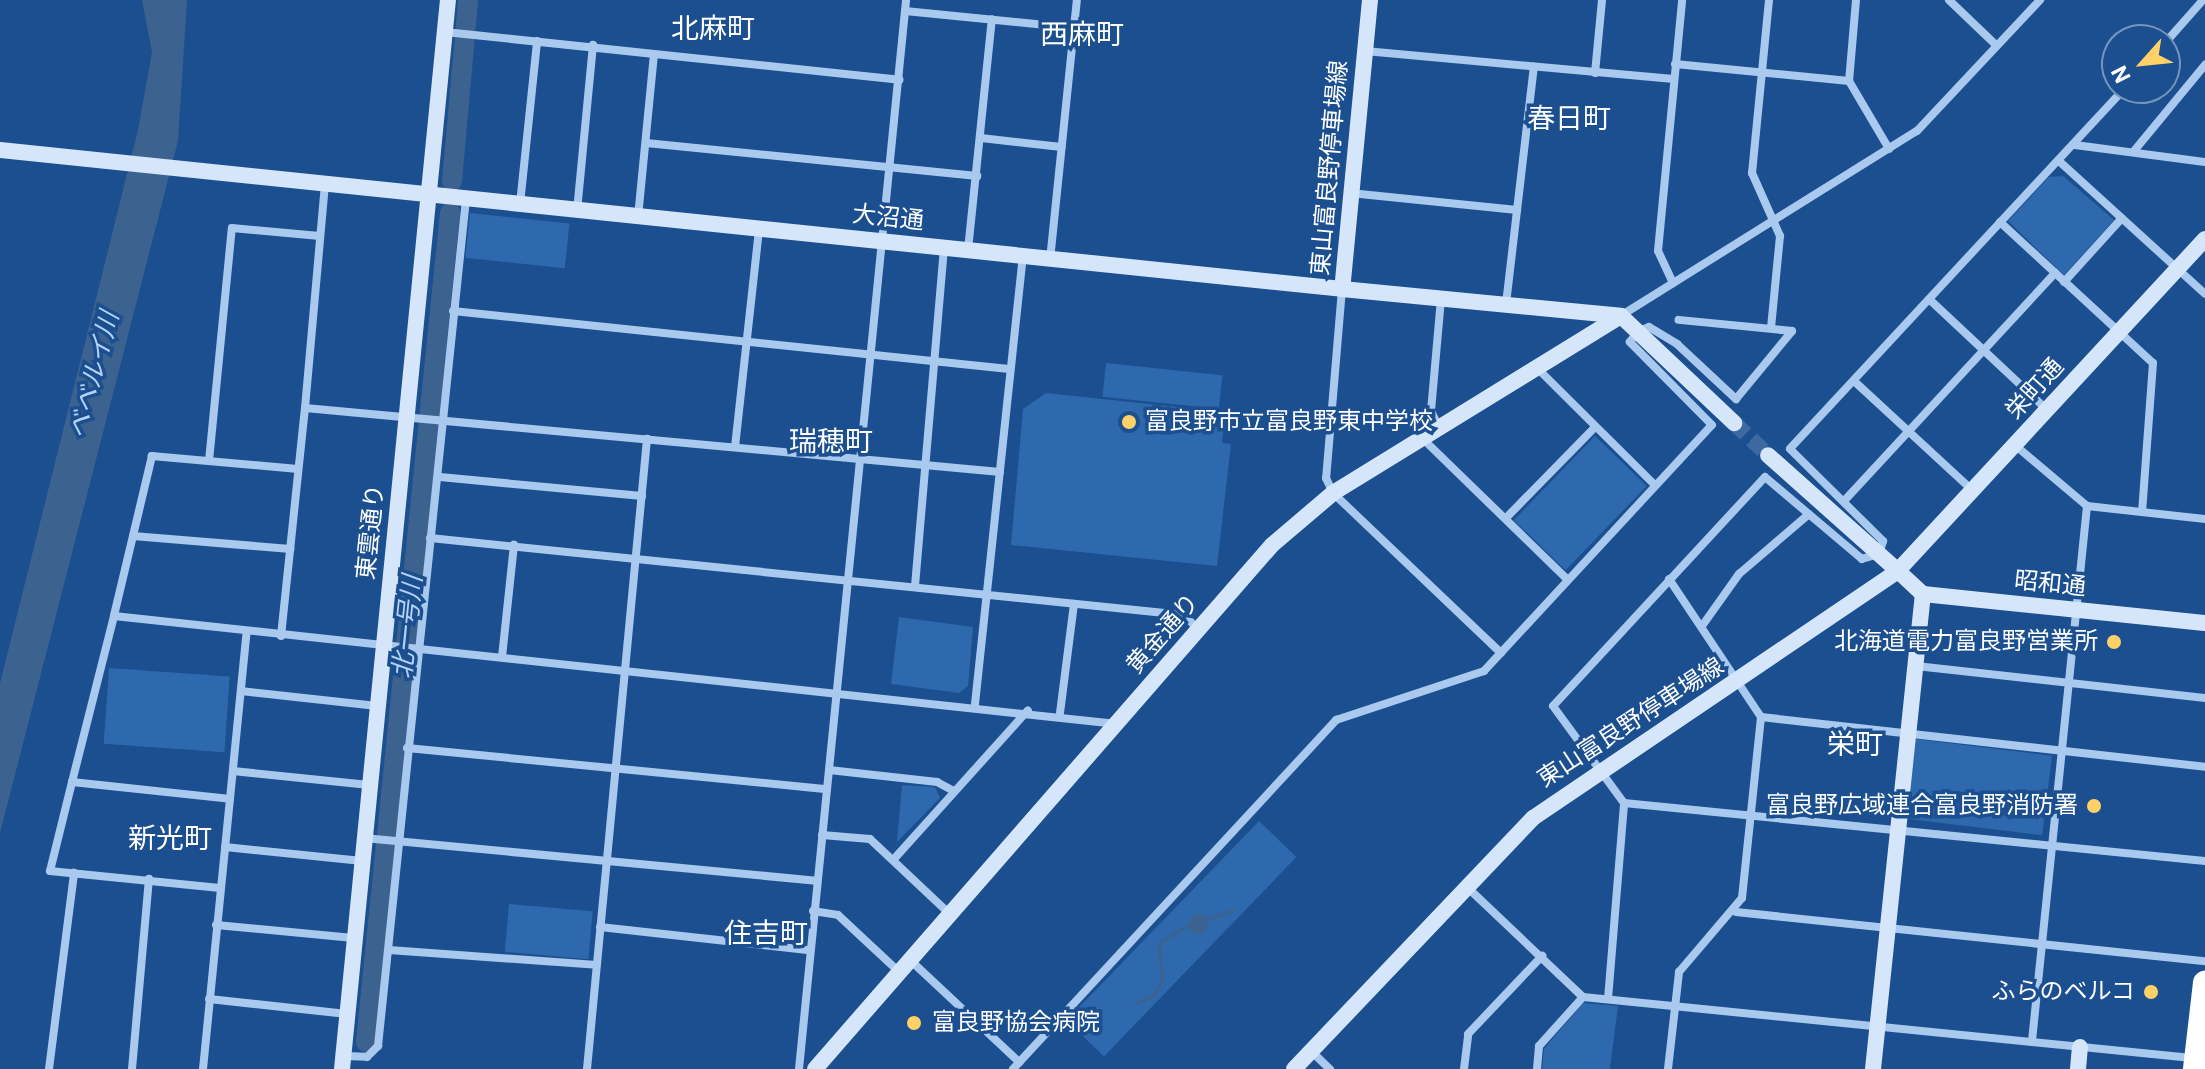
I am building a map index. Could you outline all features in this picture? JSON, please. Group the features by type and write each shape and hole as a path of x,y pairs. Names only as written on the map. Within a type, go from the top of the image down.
{"highway":[{"path":"2199,1062 2205,983"}],"street":[{"name":"東雲通り","path":"343,1062 362,861 372,839 369,785 377,706 390,647 414,416 430,194 452,32 448,0"},
{"path":"799,1069 906,0"},
{"path":"1050,260 1077,0"},
{"name":"東山富良野停車場線","path":"1370,0 1342,289 1621,316"},
{"path":"1595,73 1602,0"},
{"path":"1673,283 1658,251 1682,0"},
{"path":"1769,0 1752,173 1776,218 1771,328"},
{"path":"1856,0 1849,81 1889,149"},
{"path":"1949,0 1997,46"},
{"path":"1734,423 1621,316 1917,131 2040,0"},
{"path":"2181,25 2203,0"},
{"path":"905,11 1075,28"},
{"path":"968,250 992,19"},
{"path":"452,32 899,80"},
{"path":"520,204 537,41"},
{"path":"577,211 593,45"},
{"path":"1365,51 1674,79"},
{"path":"638,218 654,55"},
{"path":"1675,64 1849,81"},
{"path":"2134,151 2205,65"},
{"path":"1506,305 1534,67"},
{"path":"1879,554 1883,541 1790,449 2111,104"},
{"path":"981,138 1061,147"},
{"path":"646,143 977,176"},
{"path":"2075,145 2205,162"},
{"name":"大沼通","path":"0,150 1342,289"},
{"path":"2059,161 2205,294"},
{"path":"281,636 325,183"},
{"path":"1350,193 1517,210"},
{"path":"343,1062 367,1057 378,1046 389,950 395,840 430,538 438,417 466,199"},
{"path":"2064,282 2122,218"},
{"path":"2000,222 2119,332 2156,371 2142,512"},
{"path":"209,461 232,228 320,236"},
{"path":"735,447 759,231"},
{"name":"栄町通","path":"1898,571 2205,239"},
{"path":"915,586 929,466 944,248"},
{"path":"975,704 1023,257"},
{"path":"1844,501 2055,273"},
{"path":"1342,289 1323,463 1333,493 1501,653"},
{"path":"1439,429 1431,411 1441,299"},
{"path":"1929,299 2048,411"},
{"path":"453,311 1009,369"},
{"name":"黄金通り","path":"815,1069 1272,545 1333,493 1621,316"},
{"path":"813,911 838,915 903,965 1016,1066 1336,720 1484,671 1712,425 1630,342 1637,332 1649,327 1677,344 1736,399 1790,339 1792,331 1679,320"},
{"path":"1537,368 1655,485"},
{"path":"1854,381 1973,491"},
{"path":"305,408 438,417 859,461 1000,472"},
{"path":"1506,518 1595,427"},
{"path":"587,1069 647,439"},
{"path":"1423,439 1568,580"},
{"path":"2016,446 2087,506 2205,519"},
{"path":"1768,455 1923,594 1906,728 1873,1069"},
{"path":"220,888 50,871 152,456 298,469"},
{"path":"440,477 642,496"},
{"path":"1608,999 1624,803 1553,706 1765,477 1862,559 1879,554"},
{"path":"2032,1041 2087,506"},
{"path":"1702,626 1739,574 1809,514"},
{"path":"133,536 290,549"},
{"path":"430,538 636,556 1184,615 1198,629"},
{"path":"502,657 514,545"},
{"name":"東山富良野停車場線","path":"1294,1069 1464,884 1533,818 1898,571"},
{"path":"1668,1069 1674,1005 1685,961 1736,912 1752,815 1761,717 1669,579"},
{"name":"昭和通","path":"1923,594 2205,623"},
{"path":"1060,713 1074,604"},
{"path":"114,616 415,650 624,668 837,693 1060,713 1118,724"},
{"path":"203,1069 247,632"},
{"path":"1914,666 2205,698"},
{"path":"241,691 377,706"},
{"path":"894,859 1028,710"},
{"path":"1761,717 1906,728 2205,767"},
{"path":"407,748 827,789"},
{"path":"829,770 937,782 954,791"},
{"path":"233,771 369,785"},
{"path":"72,782 230,799"},
{"path":"1624,803 2205,861"},
{"path":"822,835 870,839 950,914"},
{"path":"372,839 816,881"},
{"path":"225,847 362,861"},
{"path":"49,1069 74,873"},
{"path":"132,1069 149,879"},
{"path":"1464,884 1583,997 2032,1041 2199,1062"},
{"path":"1736,912 2205,961"},
{"path":"216,925 353,938"},
{"path":"600,927 810,950"},
{"path":"389,950 596,965"},
{"path":"1464,1069 1468,1034 1542,956"},
{"path":"1537,1069 1539,1046 1583,997"},
{"path":"209,999 347,1014"},
{"path":"2078,1069 2080,1047"},
{"path":"1310,1050 1330,1069"}],"shaded area":[{"path":"2063,176 2114,220 2064,275 2008,221 2049,177"},
{"path":"470,213 569,223 565,268 465,258"},
{"path":"1106,363 1222,375 1219,409 1102,397"},
{"path":"1046,393 1225,412 1222,443 1231,444 1217,566 1011,545 1023,409"},
{"path":"1595,436 1647,486 1566,570 1514,520"},
{"path":"899,617 973,627 968,686 959,693 891,684"},
{"path":"109,668 230,676 224,752 104,744"},
{"path":"1915,739 2052,756 2042,835 1905,818"},
{"path":"902,785 935,787 940,798 897,842"},
{"path":"1259,821 1296,857 1104,1056 1067,1020"},
{"path":"509,904 593,911 588,959 505,952"},
{"path":"1583,1003 1618,1006 1610,1069 1542,1069 1544,1049"}],"water":[{"name":"ベベルイ川","path":"142,0 187,0 178,141 0,833 0,683 138,130 152,52"},
{"path":"1198,914 1205,917 1208,924 1205,931 1198,934 1191,931 1188,924 1191,917"}],"waterway":[{"name":"北一号川","path":"452,181 468,0"},
{"name":"北一号川","path":"366,1042 450,212"},
{"path":"1203,920 1233,910"},
{"path":"1136,1003 1153,996 1162,981 1159,943 1192,922"}],"tunnel":[{"path":"1734,423 1768,455"}],"place":[{"name":"富良野市立富良野東中学校","path":"1129,422"},
{"name":"北海道電力富良野営業所","path":"2114,642"},
{"name":"富良野広域連合富良野消防署","path":"2094,806"},
{"name":"ふらのベルコ","path":"2151,992"},
{"name":"富良野協会病院","path":"914,1023"}],"district":[{"name":"北麻町","path":"713,29"},
{"name":"西麻町","path":"1082,35"},
{"name":"春日町","path":"1569,119"},
{"name":"瑞穂町","path":"831,442"},
{"name":"栄町","path":"1855,745"},
{"name":"新光町","path":"170,839"},
{"name":"住吉町","path":"766,934"}]}
